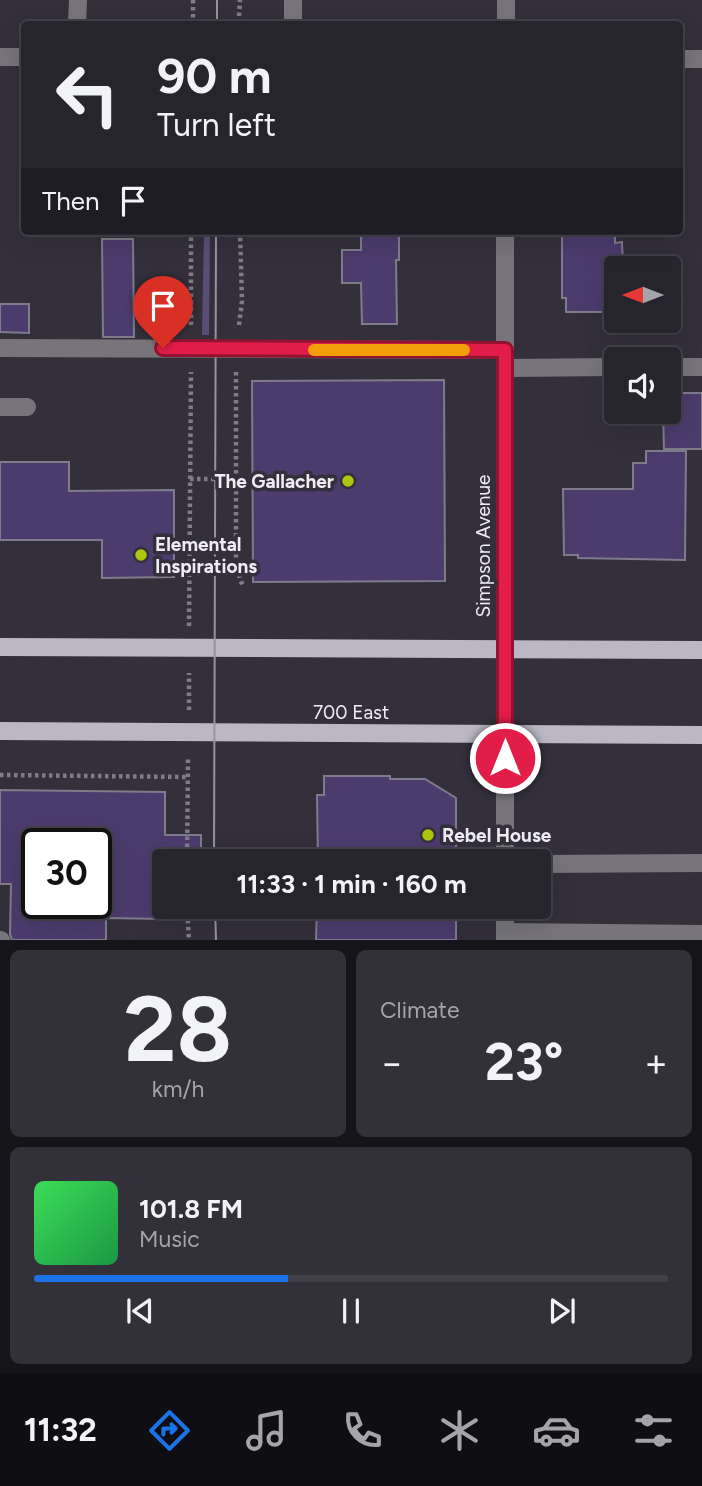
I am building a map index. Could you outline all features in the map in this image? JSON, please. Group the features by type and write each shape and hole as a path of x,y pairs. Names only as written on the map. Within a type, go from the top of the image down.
{"main road":[{"path":"0,648 702,650"},
{"name":"700 East","path":"0,731 702,734"}],"street":[{"path":"77,21 78,0"},
{"path":"293,0 293,21"},
{"path":"506,0 506,21"},
{"path":"0,57 21,57"},
{"path":"683,59 702,59"},
{"name":"Simpson Avenue","path":"505,235 505,849"},
{"path":"0,348 191,348 505,359 604,367"},
{"path":"681,367 702,367"},
{"path":"0,407 27,407"},
{"path":"551,864 702,863"},
{"path":"505,936 702,934"}],"path":[{"path":"193,0 193,21"},
{"path":"239,16 240,0"},
{"path":"190,610 191,235"},
{"path":"240,235 242,301 236,350 235,479 236,565 243,587"},
{"path":"190,479 235,479"},
{"path":"188,683 188,698"},
{"path":"187,771 187,849"},
{"path":"0,775 187,777"},
{"path":"188,919 189,940"}],"shaded area":[{"path":"204,235 210,235 209,335 202,335"}],"building":[{"path":"361,235 399,235 399,260 396,260 397,324 362,324 361,283 342,283 342,250 361,250"},
{"path":"562,235 615,235 615,243 622,242 623,256 604,256 604,312 566,312 566,298 562,298"},
{"path":"102,239 133,239 134,337 103,337"},
{"path":"0,304 29,304 29,333 0,332"},
{"name":"The Gallacher","path":"444,380 445,581 253,582 252,381"},
{"path":"681,393 702,393 702,449 664,449 663,424 681,424"},
{"path":"646,451 686,451 685,560 578,558 578,555 564,555 563,489 633,489 633,463 646,463"},
{"path":"0,462 69,462 69,491 174,490 174,577 102,578 102,540 0,540"},
{"path":"324,776 425,779 456,798 456,849 318,849 317,795 324,795"},
{"path":"0,790 165,792 165,835 201,835 201,849 152,849 152,919 112,918 112,828 21,828 21,919 106,919 106,940 12,940 11,884 0,884"},
{"path":"317,919 456,919 456,940 316,940"}],"tram line":[{"path":"217,0 217,21"},
{"path":"214,849 216,235"},
{"path":"215,919 216,940"}],"slow traffic":[{"path":"314,350 464,350"}],"place":[{"name":"The Gallacher","path":"348,481"},
{"name":"Elemental Inspirations","path":"141,555"},
{"name":"Rebel House","path":"428,835"}],"route":[{"path":"163,348 505,350 505,758"}]}
